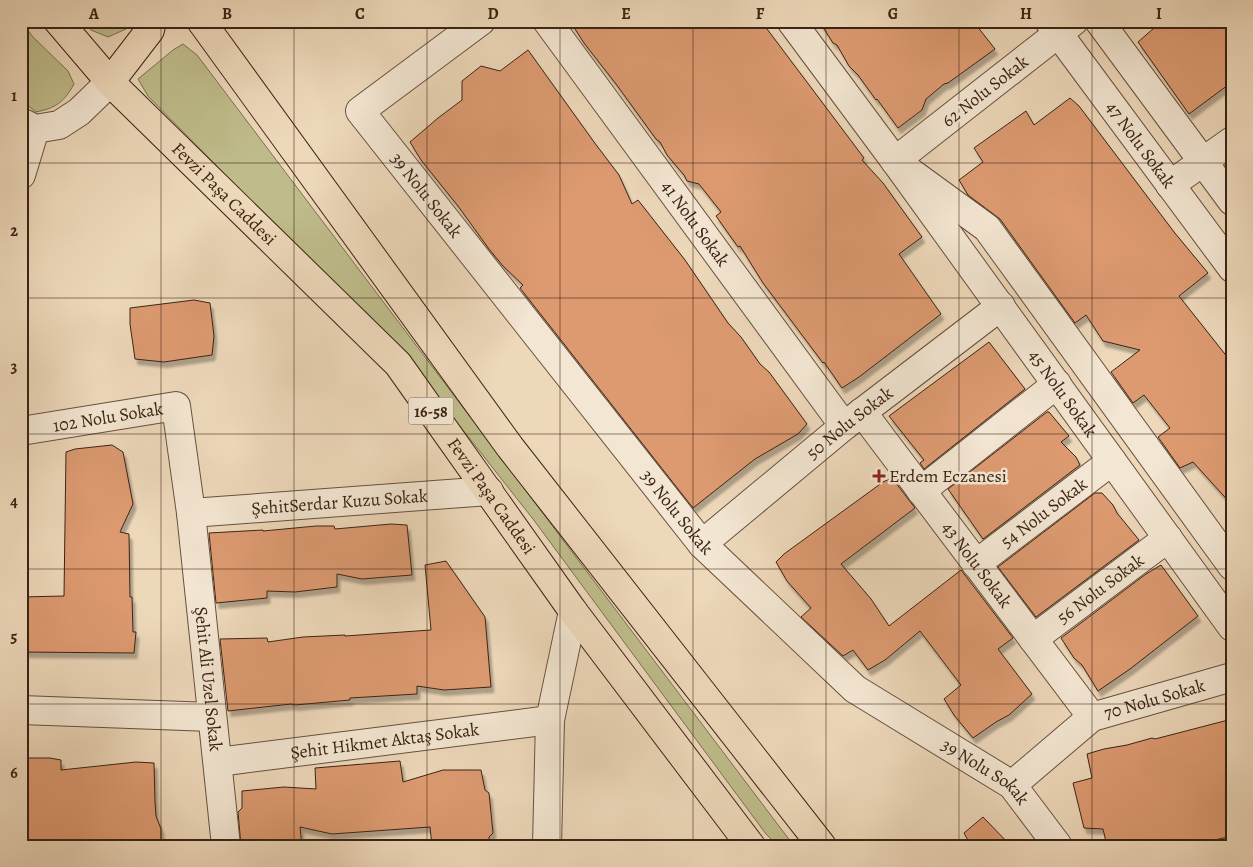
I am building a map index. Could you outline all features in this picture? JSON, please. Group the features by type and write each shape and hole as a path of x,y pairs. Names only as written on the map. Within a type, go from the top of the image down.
{"main road":[{"name":"Fevzi Paşa Caddesi","path":"58,21 110,82 398,364 573,611 751,846"},
{"path":"110,82 150,30 152,21"},
{"name":"16-58","path":"201,21 510,447 822,846"}],"street":[{"name":"39 Nolu Sokak","path":"481,21 360,111 702,544 855,689 1012,785 1058,846"},
{"name":"41 Nolu Sokak","path":"547,21 853,419"},
{"name":"45 Nolu Sokak","path":"791,21 1001,306 1232,627"},
{"path":"1099,21 1232,201"},
{"name":"62 Nolu Sokak","path":"895,161 1060,25"},
{"name":"47 Nolu Sokak","path":"1060,25 1170,185 1232,268"},
{"path":"21,175 28,125 59,125 79,112 110,82"},
{"path":"1170,185 1232,141"},
{"name":"45 Nolu Sokak","path":"895,161 987,228 1232,566"},
{"name":"50 Nolu Sokak","path":"702,544 853,419 1001,306"},
{"path":"922,491 1057,384"},
{"name":"102 Nolu Sokak","path":"21,431 176,406 191,513"},
{"name":"43 Nolu Sokak","path":"853,419 922,491 1092,717"},
{"name":"54 Nolu Sokak","path":"976,564 1112,461"},
{"name":"ŞehitSerdar Kuzu Sokak","path":"191,513 489,491"},
{"name":"Şehit Ali Uzel Sokak","path":"191,513 226,846"},
{"name":"56 Nolu Sokak","path":"1033,639 1168,538"},
{"path":"547,846 550,720 573,611"},
{"name":"70 Nolu Sokak","path":"1012,785 1092,717 1232,677"},
{"path":"21,710 212,717"},
{"name":"Şehit Hikmet Aktaş Sokak","path":"218,762 550,720"}],"shaded area":[{"path":"21,21 33,37 68,71 74,84 59,103 36,112 21,100"},
{"path":"84,21 138,21 108,37 91,30"},
{"path":"183,44 197,55 794,846 778,846 766,834 533,519 407,359 148,96 138,79"}],"building":[{"path":"570,21 761,21 864,158 862,160 883,183 922,237 899,254 941,314 842,388 763,283 740,246 738,247 716,216 721,212 699,184 687,181 667,155 660,142 584,43"},
{"path":"819,21 973,21 995,49 944,84 926,99 922,110 898,128 877,99 849,66 837,45 833,43"},
{"path":"1162,21 1232,21 1232,82 1189,114 1138,42"},
{"path":"528,50 619,175 632,204 638,200 685,260 728,323 741,337 760,364 769,372 807,424 798,434 755,459 693,508 520,288 523,285 489,249 421,160 410,142 462,100 462,81 481,66 500,71"},
{"path":"1070,98 1079,106 1174,232 1208,273 1179,296 1232,363 1232,505 1193,462 1180,468 1158,437 1170,428 1144,395 1133,403 1111,372 1140,350 1103,341 1086,315 1075,323 1000,219 968,195 959,180 983,162 974,148 1026,111 1034,125"},
{"path":"194,300 210,303 214,336 212,355 164,362 135,359 130,324 130,308"},
{"path":"989,342 1025,389 924,469 920,463 924,460 889,416"},
{"path":"1047,412 1069,436 1061,442 1076,457 1080,465 983,539 948,489"},
{"path":"112,445 123,452 133,504 120,532 129,534 130,597 132,597 133,632 136,632 134,653 21,652 21,597 64,596 66,452 75,449"},
{"path":"892,478 915,508 841,564 871,599 889,626 961,570 1013,638 998,649 1032,694 1009,715 973,738 954,715 944,699 961,685 920,631 885,660 868,670 853,650 843,656 801,617 811,608 787,581 776,562 784,554 883,482"},
{"path":"1095,493 1102,493 1139,540 1036,617 998,567"},
{"path":"391,524 407,525 412,575 362,579 337,574 337,587 295,592 267,591 267,598 216,603 209,533 263,531 316,526 334,526 335,529"},
{"path":"446,561 485,617 491,687 444,690 417,686 417,694 350,698 350,700 228,711 220,639 267,638 268,642 303,637 431,630 425,565"},
{"path":"1161,565 1198,616 1130,669 1098,691 1082,665 1074,658 1061,638 1146,574"},
{"path":"1232,719 1232,836 1190,846 1107,846 1103,829 1084,828 1073,783 1092,778 1087,754"},
{"path":"21,758 61,760 61,770 136,762 154,763 156,816 161,829 161,845 125,846 123,843 94,845 94,843 21,841"},
{"path":"400,761 403,782 443,770 481,770 485,790 489,793 493,833 489,837 489,846 432,846 430,827 332,834 300,827 302,846 241,846 238,812 242,808 242,791 284,787 316,789 315,768"},
{"path":"983,817 1011,846 971,846 964,833"}],"place":[{"name":"Erdem Eczanesi","path":"879,476"}]}
